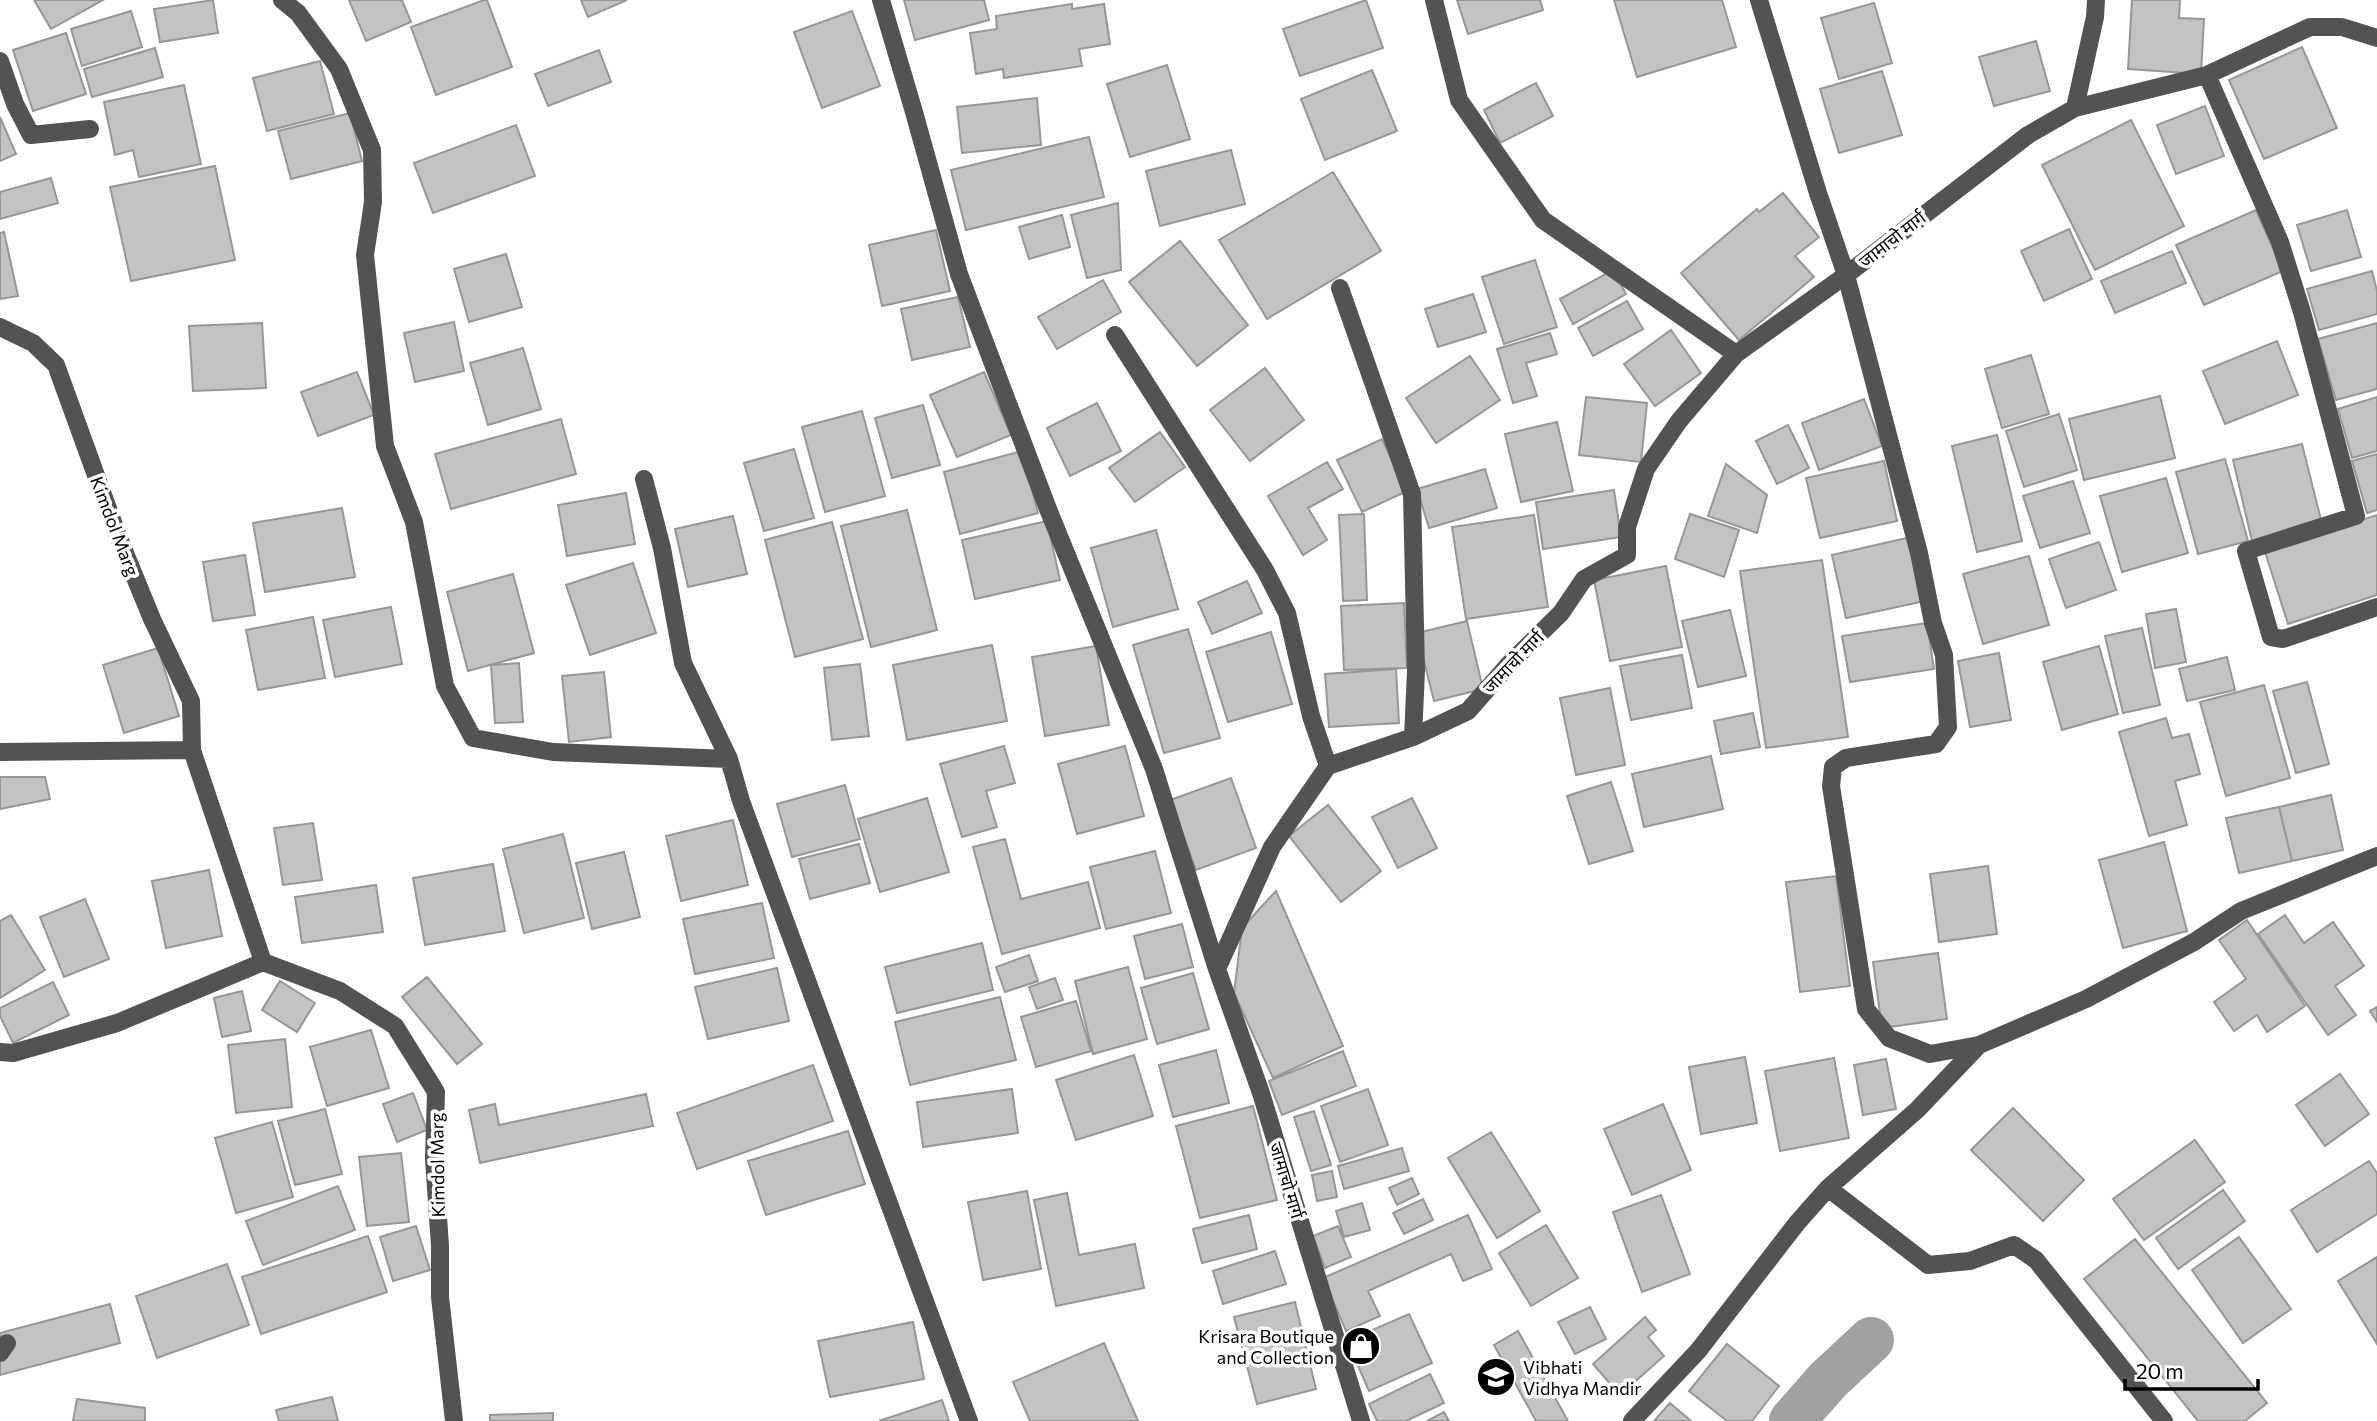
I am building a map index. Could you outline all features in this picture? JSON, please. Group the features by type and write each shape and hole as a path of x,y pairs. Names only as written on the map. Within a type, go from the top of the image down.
{"street":[{"path":"282,0 298,13 339,69 372,150 373,202 365,255 385,446 414,522 445,686 473,738 553,752 729,759"},
{"name":"जामाचो मार्ग","path":"881,0 959,274 1048,509 1154,769 1217,969 1261,1093 1361,1421"},
{"path":"1434,0 1459,100 1544,220 1736,354"},
{"path":"1759,0 1846,275 1919,554 1933,623 1944,655 1948,727 1936,744 1846,758 1833,766 1831,786 1866,1009 1889,1038 1930,1054 1979,1045 2087,999 2194,942 2241,911 2377,856"},
{"path":"2075,108 2095,17 2096,0"},
{"name":"जामाचो मार्ग","path":"1328,766 1413,737 1468,711 1511,662 1561,613 1584,579 1627,555 1627,527 1646,469 1679,421 1736,354 1846,275 2028,135 2075,108 2207,75 2310,27 2342,27 2377,38"},
{"path":"0,61 15,104 31,135 90,129"},
{"path":"2207,75 2280,242 2302,312 2356,516 2245,551 2271,637 2283,639 2377,607"},
{"path":"1340,288 1412,494 1416,671 1413,737"},
{"name":"Kimdol Marg","path":"0,327 33,343 56,365 123,548 152,619 191,701 192,750 263,962 340,991 395,1026 436,1092 434,1159 440,1246 440,1297 454,1421"},
{"path":"1115,335 1265,570 1287,613 1311,716 1328,766 1272,847 1217,969"},
{"path":"644,479 662,548 683,663 729,759 751,826 969,1421"},
{"path":"0,752 192,750"},
{"path":"0,1052 13,1052 117,1023 263,962"},
{"path":"1632,1421 1698,1351 1797,1223 1828,1188 1917,1110 1979,1045"},
{"path":"1828,1188 1928,1265 1970,1261 2014,1245 2036,1260 2164,1421"}],"building":[{"path":"34,0 103,0 51,29"},
{"path":"213,0 218,33 160,42 154,9"},
{"path":"349,0 402,0 411,22 366,41"},
{"path":"487,0 512,67 436,95 411,27"},
{"path":"581,0 627,0 588,17"},
{"path":"904,0 984,0 989,20 915,40"},
{"path":"1366,0 1383,48 1300,76 1283,29"},
{"path":"1457,0 1540,0 1543,10 1468,34"},
{"path":"1614,0 1722,0 1736,47 1637,77"},
{"path":"2132,0 2180,0 2179,18 2204,19 2201,74 2128,69"},
{"path":"1874,3 1892,63 1839,79 1821,18"},
{"path":"1072,4 1072,9 1104,4 1110,44 1079,49 1082,66 1004,78 1003,69 976,74 970,33 997,29 996,16"},
{"path":"131,11 142,47 82,66 71,29"},
{"path":"852,11 880,86 822,108 794,32"},
{"path":"66,33 86,94 33,111 13,50"},
{"path":"2036,41 2050,91 1994,106 1979,57"},
{"path":"2302,47 2337,128 2264,159 2229,80"},
{"path":"155,48 163,77 92,97 84,69"},
{"path":"599,50 611,82 548,106 535,74"},
{"path":"320,61 334,114 267,131 253,78"},
{"path":"1167,65 1190,139 1130,157 1107,84"},
{"path":"1372,70 1397,131 1325,160 1301,99"},
{"path":"1882,71 1902,135 1839,153 1820,89"},
{"path":"1536,83 1553,116 1500,143 1484,110"},
{"path":"184,85 201,164 139,177 133,150 115,155 104,102"},
{"path":"1037,98 1041,145 962,153 957,107"},
{"path":"2205,106 2224,156 2176,174 2157,125"},
{"path":"350,113 362,161 291,179 278,131"},
{"path":"0,117 16,154 0,161"},
{"path":"2131,120 2184,226 2095,270 2042,165"},
{"path":"516,125 535,176 433,213 414,163"},
{"path":"1089,137 1104,197 966,230 951,170"},
{"path":"1231,150 1245,204 1160,226 1146,171"},
{"path":"215,166 235,260 131,281 110,187"},
{"path":"1333,172 1381,251 1267,319 1219,240"},
{"path":"51,178 58,203 0,219 0,192"},
{"path":"1783,193 1819,237 1795,256 1814,277 1739,340 1681,273 1757,209 1759,212"},
{"path":"1118,203 1121,270 1087,278 1071,215"},
{"path":"2256,210 2283,271 2204,305 2176,245"},
{"path":"2347,210 2361,257 2311,271 2297,225"},
{"path":"1062,215 1070,247 1029,259 1019,227"},
{"path":"2069,229 2092,279 2044,301 2021,251"},
{"path":"936,230 950,291 882,306 869,245"},
{"path":"4,232 18,296 0,299 0,233"},
{"path":"1180,241 1248,325 1197,366 1129,282"},
{"path":"2172,251 2186,283 2115,313 2101,281"},
{"path":"506,254 522,307 469,322 454,269"},
{"path":"1535,260 1557,327 1504,344 1482,277"},
{"path":"1613,270 1626,294 1573,324 1560,299"},
{"path":"2372,271 2377,291 2377,314 2319,330 2307,289"},
{"path":"1103,280 1121,312 1057,349 1038,317"},
{"path":"1473,294 1486,332 1438,347 1425,309"},
{"path":"958,297 970,347 912,360 901,309"},
{"path":"1627,301 1643,329 1593,356 1578,328"},
{"path":"454,322 464,371 415,382 404,333"},
{"path":"262,323 266,388 193,391 189,326"},
{"path":"2377,323 2377,389 2336,400 2318,339"},
{"path":"1671,330 1701,373 1655,406 1624,364"},
{"path":"1550,333 1557,354 1526,363 1537,396 1513,403 1497,349"},
{"path":"2277,341 2298,395 2225,424 2203,371"},
{"path":"523,348 541,409 488,425 470,363"},
{"path":"2031,355 2049,414 2002,428 1985,369"},
{"path":"1470,356 1500,400 1436,443 1406,398"},
{"path":"1265,368 1304,420 1250,461 1210,410"},
{"path":"357,372 374,415 318,436 301,392"},
{"path":"984,372 1011,435 957,457 930,395"},
{"path":"2160,396 2175,458 2084,480 2069,419"},
{"path":"1586,397 1647,403 1641,462 1579,455"},
{"path":"2377,397 2377,451 2352,458 2338,409"},
{"path":"1864,399 1882,446 1819,470 1802,423"},
{"path":"1097,403 1121,451 1070,476 1047,428"},
{"path":"923,405 940,465 892,478 875,418"},
{"path":"862,411 885,496 825,512 802,427"},
{"path":"2059,414 2077,470 2024,487 2006,431"},
{"path":"561,419 576,474 451,509 435,454"},
{"path":"1557,422 1573,491 1521,502 1505,434"},
{"path":"1788,425 1809,468 1777,484 1756,441"},
{"path":"1160,432 1185,467 1135,502 1109,468"},
{"path":"1997,435 2022,541 1977,552 1952,446"},
{"path":"1382,439 1407,491 1362,512 1337,460"},
{"path":"2302,444 2322,524 2252,541 2233,460"},
{"path":"794,449 814,518 764,531 744,463"},
{"path":"1022,451 1038,513 960,534 944,472"},
{"path":"2377,454 2377,510 2367,513 2352,461"},
{"path":"2225,459 2248,541 2198,554 2176,472"},
{"path":"1884,461 1897,521 1820,538 1806,478"},
{"path":"1327,462 1343,489 1308,508 1327,540 1303,555 1268,496"},
{"path":"1726,464 1767,495 1757,533 1708,516"},
{"path":"1485,469 1497,508 1429,528 1417,489"},
{"path":"2166,478 2188,553 2122,572 2100,496"},
{"path":"2073,481 2090,533 2040,548 2023,496"},
{"path":"1614,490 1621,537 1543,549 1536,502"},
{"path":"626,493 635,544 567,556 558,505"},
{"path":"342,508 355,577 265,592 253,523"},
{"path":"907,510 937,630 871,647 841,526"},
{"path":"1364,514 1367,600 1343,601 1339,515"},
{"path":"1690,514 1739,530 1724,577 1675,559"},
{"path":"1534,515 1548,607 1466,619 1452,527"},
{"path":"2377,515 2377,595 2288,624 2265,552"},
{"path":"733,516 747,574 688,587 675,529"},
{"path":"1047,521 1060,580 975,599 962,540"},
{"path":"832,522 863,639 795,657 765,540"},
{"path":"1156,530 1178,609 1113,627 1091,548"},
{"path":"1911,537 1925,601 1846,618 1832,555"},
{"path":"2099,542 2116,590 2066,608 2049,559"},
{"path":"245,555 255,615 213,621 203,562"},
{"path":"2029,556 2049,625 1983,644 1963,574"},
{"path":"1822,560 1848,737 1766,748 1740,571"},
{"path":"633,563 656,633 590,655 566,585"},
{"path":"1666,566 1682,647 1610,661 1594,580"},
{"path":"513,574 534,653 468,671 447,592"},
{"path":"1247,581 1262,613 1212,634 1198,602"},
{"path":"1404,603 1407,668 1344,670 1341,606"},
{"path":"391,607 402,664 335,677 323,620"},
{"path":"2176,609 2186,662 2155,668 2146,614"},
{"path":"1730,610 1746,676 1698,687 1682,621"},
{"path":"313,617 325,678 258,690 246,630"},
{"path":"1467,621 1483,689 1434,701 1417,633"},
{"path":"1927,623 1934,669 1850,682 1842,636"},
{"path":"2142,628 2160,705 2123,713 2105,636"},
{"path":"1188,629 1220,738 1164,753 1133,645"},
{"path":"1271,632 1292,704 1228,722 1206,652"},
{"path":"992,645 1007,721 907,740 893,665"},
{"path":"1096,646 1109,725 1045,736 1032,657"},
{"path":"2099,646 2118,714 2062,730 2043,662"},
{"path":"158,648 179,716 124,733 103,665"},
{"path":"1999,653 2011,720 1970,727 1958,661"},
{"path":"1682,655 1692,708 1631,720 1620,666"},
{"path":"2227,657 2235,690 2187,701 2179,669"},
{"path":"519,663 523,722 495,723 491,665"},
{"path":"860,664 869,736 832,740 824,668"},
{"path":"1396,669 1399,723 1329,727 1325,674"},
{"path":"604,672 611,737 569,742 562,676"},
{"path":"2307,682 2329,764 2296,773 2273,691"},
{"path":"2264,685 2290,778 2226,796 2200,702"},
{"path":"1610,688 1625,765 1576,775 1560,698"},
{"path":"1753,713 1760,747 1721,754 1714,721"},
{"path":"2166,718 2172,738 2189,734 2200,774 2175,781 2187,825 2149,836 2119,732"},
{"path":"1004,746 1015,783 986,791 997,827 962,837 940,764"},
{"path":"1125,746 1144,816 1077,834 1058,764"},
{"path":"1711,756 1723,809 1644,827 1632,774"},
{"path":"0,777 45,777 50,799 0,809"},
{"path":"1231,778 1256,848 1196,870 1170,800"},
{"path":"1611,782 1633,851 1589,864 1567,796"},
{"path":"845,785 860,839 792,857 777,804"},
{"path":"2331,795 2343,850 2292,861 2279,807"},
{"path":"927,798 949,872 880,892 858,819"},
{"path":"1412,798 1437,848 1398,868 1372,817"},
{"path":"1328,805 1381,871 1341,902 1289,836"},
{"path":"2279,807 2292,861 2239,873 2226,818"},
{"path":"733,820 748,885 681,901 666,836"},
{"path":"313,823 322,880 283,885 274,828"},
{"path":"563,834 584,918 524,933 503,849"},
{"path":"1005,839 1021,899 1088,882 1100,928 1002,954 973,847"},
{"path":"2164,842 2187,931 2123,948 2099,860"},
{"path":"859,844 870,883 810,899 799,859"},
{"path":"1155,851 1171,913 1106,929 1090,867"},
{"path":"624,852 640,917 592,929 576,863"},
{"path":"493,864 505,931 425,945 413,878"},
{"path":"1988,866 1997,934 1939,942 1930,874"},
{"path":"209,870 222,936 166,948 152,881"},
{"path":"1836,876 1850,986 1800,992 1786,882"},
{"path":"376,885 383,932 302,943 295,897"},
{"path":"1276,891 1343,1046 1273,1078 1234,993 1242,928"},
{"path":"85,899 109,959 64,977 40,917"},
{"path":"762,903 774,958 695,974 683,919"},
{"path":"11,915 45,970 0,998 0,921"},
{"path":"2285,915 2304,943 2333,922 2364,966 2335,986 2356,1015 2328,1035 2258,934"},
{"path":"2247,920 2305,1006 2267,1032 2257,1015 2234,1031 2214,1002 2246,979 2219,940"},
{"path":"1182,924 1193,967 1145,979 1134,936"},
{"path":"982,943 993,990 897,1013 885,967"},
{"path":"1938,953 1947,1019 1882,1028 1873,962"},
{"path":"1029,955 1038,981 1005,992 996,967"},
{"path":"1128,967 1147,1039 1093,1054 1075,981"},
{"path":"777,968 789,1021 708,1039 695,987"},
{"path":"1193,973 1209,1029 1157,1044 1141,988"},
{"path":"427,977 482,1044 457,1064 402,997"},
{"path":"1055,978 1063,1000 1037,1009 1029,987"},
{"path":"280,981 315,1003 297,1032 262,1010"},
{"path":"53,982 69,1015 13,1043 0,1016 0,1008"},
{"path":"242,991 251,1031 222,1037 214,998"},
{"path":"1000,997 1016,1060 910,1085 895,1022"},
{"path":"1076,1001 1091,1051 1036,1067 1021,1017"},
{"path":"2377,1007 2377,1022 2370,1011"},
{"path":"371,1030 389,1088 327,1106 310,1047"},
{"path":"285,1039 292,1107 236,1113 228,1045"},
{"path":"1216,1050 1229,1103 1173,1117 1159,1065"},
{"path":"1343,1051 1356,1086 1282,1115 1269,1081"},
{"path":"1134,1055 1153,1116 1076,1140 1056,1080"},
{"path":"1745,1057 1757,1123 1701,1134 1689,1067"},
{"path":"1834,1058 1849,1138 1780,1151 1765,1071"},
{"path":"1886,1059 1896,1109 1863,1115 1854,1065"},
{"path":"813,1065 833,1121 697,1169 677,1113"},
{"path":"2340,1074 2369,1114 2325,1146 2296,1105"},
{"path":"1012,1089 1018,1133 923,1147 917,1102"},
{"path":"1368,1089 1388,1145 1340,1162 1321,1106"},
{"path":"413,1093 427,1130 397,1142 383,1104"},
{"path":"646,1094 653,1126 480,1163 469,1110 495,1104 499,1125"},
{"path":"1663,1104 1691,1170 1632,1195 1604,1129"},
{"path":"1253,1106 1277,1200 1200,1218 1176,1126"},
{"path":"2013,1108 2084,1180 2043,1221 1971,1150"},
{"path":"325,1109 342,1174 295,1185 278,1121"},
{"path":"1314,1111 1331,1165 1311,1171 1294,1117"},
{"path":"272,1122 293,1197 236,1213 215,1138"},
{"path":"848,1131 865,1184 766,1215 748,1161"},
{"path":"1491,1132 1540,1211 1497,1238 1448,1158"},
{"path":"2195,1140 2225,1182 2144,1240 2113,1199"},
{"path":"1402,1148 1409,1171 1344,1189 1338,1166"},
{"path":"401,1153 409,1222 367,1226 359,1157"},
{"path":"2369,1161 2377,1173 2377,1214 2317,1252 2291,1210"},
{"path":"1332,1171 1337,1197 1317,1201 1312,1175"},
{"path":"1412,1178 1419,1194 1397,1205 1389,1188"},
{"path":"338,1186 355,1230 263,1265 246,1221"},
{"path":"2223,1190 2245,1221 2178,1269 2156,1238"},
{"path":"1027,1191 1041,1269 983,1280 968,1202"},
{"path":"1067,1193 1079,1255 1135,1244 1144,1288 1056,1306 1034,1200"},
{"path":"1661,1195 1690,1274 1642,1292 1613,1212"},
{"path":"1423,1199 1433,1220 1404,1234 1393,1213"},
{"path":"1362,1203 1370,1230 1344,1237 1336,1211"},
{"path":"1249,1215 1257,1249 1202,1263 1193,1229"},
{"path":"1468,1215 1492,1269 1463,1281 1451,1254 1368,1291 1380,1316 1346,1331 1323,1278"},
{"path":"1546,1225 1578,1278 1531,1306 1499,1253"},
{"path":"416,1226 430,1270 393,1281 380,1237"},
{"path":"1338,1226 1351,1257 1325,1268 1313,1236"},
{"path":"368,1236 387,1292 261,1334 242,1277"},
{"path":"2239,1237 2291,1309 2243,1343 2192,1270"},
{"path":"2135,1239 2267,1403 2245,1421 2198,1421 2084,1279"},
{"path":"1275,1251 1286,1284 1223,1304 1213,1271"},
{"path":"2377,1257 2377,1344 2338,1281"},
{"path":"227,1264 249,1325 157,1358 136,1296"},
{"path":"1295,1302 1316,1389 1257,1404 1234,1317"},
{"path":"110,1304 120,1343 0,1375 0,1333"},
{"path":"1590,1307 1606,1339 1575,1354 1558,1322"},
{"path":"1409,1314 1432,1363 1369,1391 1347,1341"},
{"path":"1645,1317 1656,1330 1648,1337 1664,1356 1620,1395 1593,1364"},
{"path":"913,1322 924,1379 830,1397 818,1341"},
{"path":"1518,1331 1568,1421 1536,1421 1494,1345"},
{"path":"1104,1343 1138,1421 1030,1421 1013,1382"},
{"path":"1727,1344 1779,1386 1752,1421 1727,1421 1689,1391"},
{"path":"1430,1374 1444,1403 1406,1421 1377,1421 1369,1404"},
{"path":"332,1397 338,1421 279,1421 276,1410"},
{"path":"77,1399 145,1408 145,1421 73,1421"},
{"path":"942,1400 949,1421 879,1421"},
{"path":"1670,1403 1691,1421 1654,1421"},
{"path":"1444,1412 1449,1421 1427,1421"},
{"path":"553,1413 553,1421 490,1421 490,1415"}],"waterway":[{"path":"1792,1421 1828,1380 1871,1340"}],"place":[{"name":"Krisara Boutique and Collection","path":"1361,1346"},
{"name":"Vibhati Vidhya Mandir","path":"1496,1377"}]}
